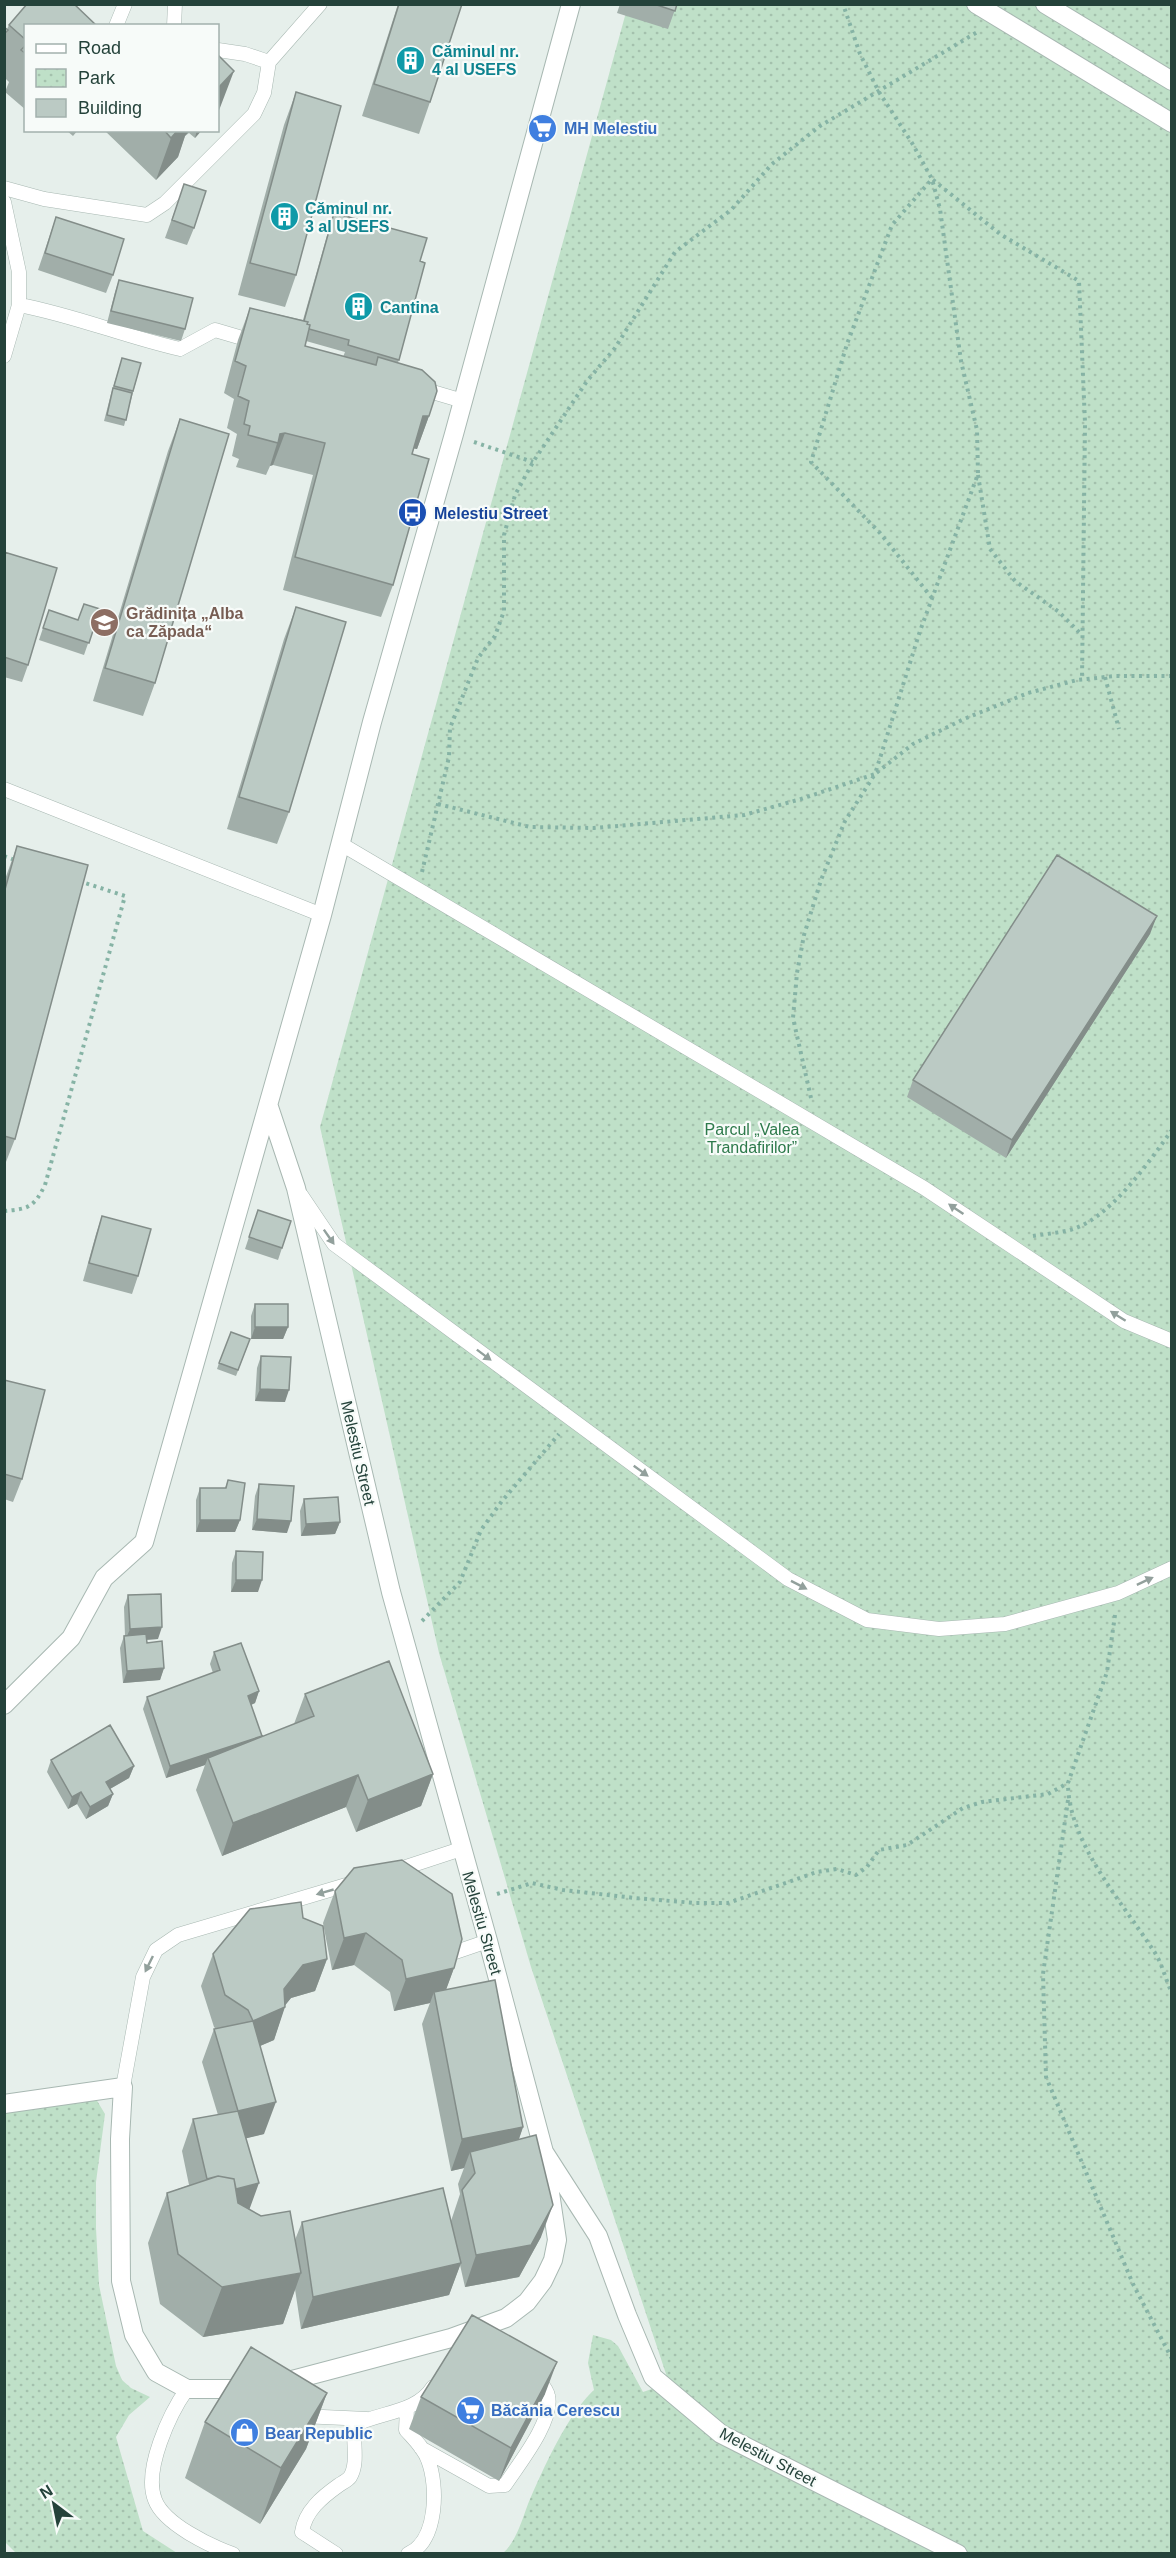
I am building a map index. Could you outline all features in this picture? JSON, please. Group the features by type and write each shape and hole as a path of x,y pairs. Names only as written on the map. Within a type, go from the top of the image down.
{"street":[{"path":"4,1705 71,1638 104,1578 144,1542 269,1107 372,722 454,434 571,4"},
{"path":"976,4 1172,123"},
{"path":"1045,4 1172,81"},
{"name":"Melestiu Street","path":"269,1107 296,1188 404,1638 544,2152 598,2236 653,2377 721,2434 958,2553"},
{"path":"4,2104 123,2086 120,2139 122,2281 135,2335 156,2372 187,2389 257,2389 451,2338 506,2318 527,2302 543,2281 553,2260 557,2240 544,2152"}],"lane":[{"path":"117,24 125,4"},
{"path":"174,24 175,4"},
{"path":"4,188 44,199 147,214 165,203 254,114 264,93 269,62 320,4"},
{"path":"219,50 245,54 269,62"},
{"path":"4,202 19,272 19,305 4,356"},
{"path":"19,305 55,312 154,344 180,350 215,330 271,346"},
{"path":"406,385 463,401"},
{"path":"4,789 322,915"},
{"path":"341,844 924,1188 1124,1321 1172,1341"},
{"path":"296,1188 334,1244 788,1579 867,1620 939,1629 1005,1624 1118,1593 1172,1568"},
{"path":"123,2086 143,1977 156,1950 178,1935 372,1878 461,1849"},
{"path":"447,1955 488,1941"},
{"path":"474,2329 490,2341"},
{"path":"448,2356 451,2338"},
{"path":"421,2448 489,2486 505,2485 539,2435 548,2406 547,2392 525,2367"},
{"path":"336,2553 302,2532 303,2525 319,2500 350,2477 354,2460 352,2437 355,2426 407,2408 428,2395 440,2375"},
{"path":"187,2389 173,2408 156,2457 152,2482 155,2501 166,2517 195,2537 233,2553"},
{"path":"407,2408 406,2430 421,2448 433,2474 432,2521 427,2534 412,2552 408,2553"},
{"path":"301,2416 367,2420"}],"path":[{"path":"843,4 861,54 879,92 932,179 940,209 961,362 977,430 978,474 990,549 1015,581 1059,612 1083,636"},
{"path":"422,874 449,757 450,728 478,658 495,636 504,611 504,535 514,495 587,381 615,348 675,252 731,210 772,164 820,126 1000,19"},
{"path":"932,179 892,225 847,344 811,462 880,533 933,598"},
{"path":"932,179 1000,234 1079,281 1085,423 1082,680"},
{"path":"454,434 533,462"},
{"path":"818,1124 793,1018 797,973 804,935 821,880 845,821 875,774 895,706 978,474"},
{"path":"438,804 530,827 594,828 744,815 875,774 913,744 964,719 1028,693 1105,677 1172,676"},
{"path":"1105,677 1119,729"},
{"path":"4,856 26,863"},
{"path":"4,1212 30,1207 37,1202 45,1185 125,896 70,878"},
{"path":"1004,1241 1072,1230 1095,1216 1136,1179 1172,1130"},
{"path":"404,1638 443,1602 460,1582 481,1530 571,1420"},
{"path":"1118,1593 1107,1672 1068,1783 1068,1800 1043,1974 1046,2077 1133,2284 1172,2359"},
{"path":"476,1901 532,1884 584,1893 695,1904 738,1901 766,1888 817,1872 837,1869 856,1875 867,1867 879,1850 907,1845 963,1808 982,1802 1048,1794 1068,1783"},
{"path":"1068,1800 1084,1844 1110,1887 1155,1952 1172,1992"}],"green space":[{"name":"Parcul „Valea Trandafirilor”","path":"628,5 1171,5 1171,2553 503,2553 515,2537 556,2443 584,2400 594,2390 588,2363 593,2335 611,2340 618,2346 643,2392 669,2383 531,1967 439,1653 320,1127"},
{"path":"96,2099 105,2114 96,2182 99,2285 116,2366 122,2380 131,2388 150,2397 129,2415 116,2437 143,2531 177,2553 16,2553 5,2542 4,2112"}],"building":[{"path":"27,4 74,4 95,24 24,24 24,38 9,25"},
{"name":"Căminul nr. 4 al USEFS","path":"399,4 462,4 430,102 374,84"},
{"path":"654,4 677,4 675,11"},
{"path":"219,56 234,71 219,87"},
{"name":"Căminul nr. 3 al USEFS","path":"296,92 341,106 296,275 250,263"},
{"path":"166,132 176,132 171,138"},
{"path":"184,184 206,191 194,228 172,220"},
{"name":"Cantina","path":"334,213 427,238 420,261 425,263 399,360 348,345 349,340 309,329 310,325 304,321"},
{"path":"56,217 124,239 113,275 45,253"},
{"path":"119,280 193,298 185,329 111,311"},
{"path":"250,308 308,322 307,324 310,325 305,346 376,365 378,357 422,370 435,382 437,391 429,416 423,416 412,454 429,459 393,585 295,557 325,443 285,433 280,434 278,443 248,435 250,426 244,424 249,401 238,396 246,366 235,361"},
{"path":"122,358 141,363 133,391 114,386"},
{"path":"113,388 132,393 126,420 107,415"},
{"path":"180,419 229,434 155,683 105,668"},
{"path":"4,552 57,568 28,665 4,657"},
{"path":"84,604 100,609 89,643 43,628 49,610 78,620"},
{"path":"296,607 346,622 289,812 239,797"},
{"path":"17,846 88,865 15,1139 4,1136 4,893"},
{"path":"1057,855 1157,916 1012,1140 913,1080"},
{"path":"258,1210 291,1221 282,1248 249,1237"},
{"path":"102,1216 151,1229 138,1276 89,1263"},
{"path":"255,1304 288,1304 288,1327 255,1327"},
{"path":"231,1332 250,1339 238,1370 219,1363"},
{"path":"261,1356 291,1357 289,1390 260,1389"},
{"path":"4,1380 45,1390 22,1479 4,1474"},
{"path":"228,1480 245,1483 240,1520 200,1520 200,1488 226,1488"},
{"path":"259,1484 294,1486 291,1521 257,1519"},
{"path":"338,1497 340,1522 306,1524 304,1499"},
{"path":"236,1551 263,1552 262,1580 236,1580"},
{"path":"161,1594 162,1627 130,1629 128,1595"},
{"path":"146,1634 147,1643 162,1641 164,1668 127,1671 124,1636"},
{"path":"241,1643 259,1691 248,1696 262,1736 170,1766 147,1697 220,1670 214,1652"},
{"path":"389,1661 433,1774 368,1800 358,1775 233,1823 208,1758 314,1716 305,1694"},
{"path":"110,1725 134,1766 106,1782 113,1794 90,1807 81,1792 72,1797 51,1760"},
{"path":"402,1860 452,1894 462,1939 454,1968 406,1979 402,1960 366,1933 344,1938 335,1891 354,1868"},
{"path":"301,1902 303,1918 323,1926 327,1959 303,1965 284,1989 285,2007 253,2021 248,2010 225,1995 213,1954 250,1909"},
{"path":"495,1980 523,2127 462,2139 434,1992"},
{"path":"253,2021 276,2102 238,2111 214,2029"},
{"path":"238,2111 259,2183 236,2189 234,2179 218,2176 207,2179 193,2119"},
{"path":"536,2135 553,2205 531,2245 476,2255 462,2190 475,2173 470,2152"},
{"path":"218,2176 234,2179 238,2203 261,2216 290,2211 301,2273 222,2287 178,2254 167,2193"},
{"path":"443,2188 461,2263 313,2297 302,2222"},
{"path":"472,2315 557,2362 511,2448 421,2397"},
{"path":"251,2347 327,2393 281,2468 205,2422"}],"place":[{"name":"Căminul nr. 4 al USEFS","path":"411,60"},
{"name":"MH Melestiu","path":"543,128"},
{"name":"Căminul nr. 3 al USEFS","path":"284,217"},
{"name":"Cantina","path":"359,307"},
{"name":"Melestiu Street","path":"413,513"},
{"name":"Grădinița „Alba ca Zăpada“","path":"105,622"},
{"name":"Băcănia Cerescu","path":"470,2410"},
{"name":"Bear Republic","path":"244,2433"}]}
